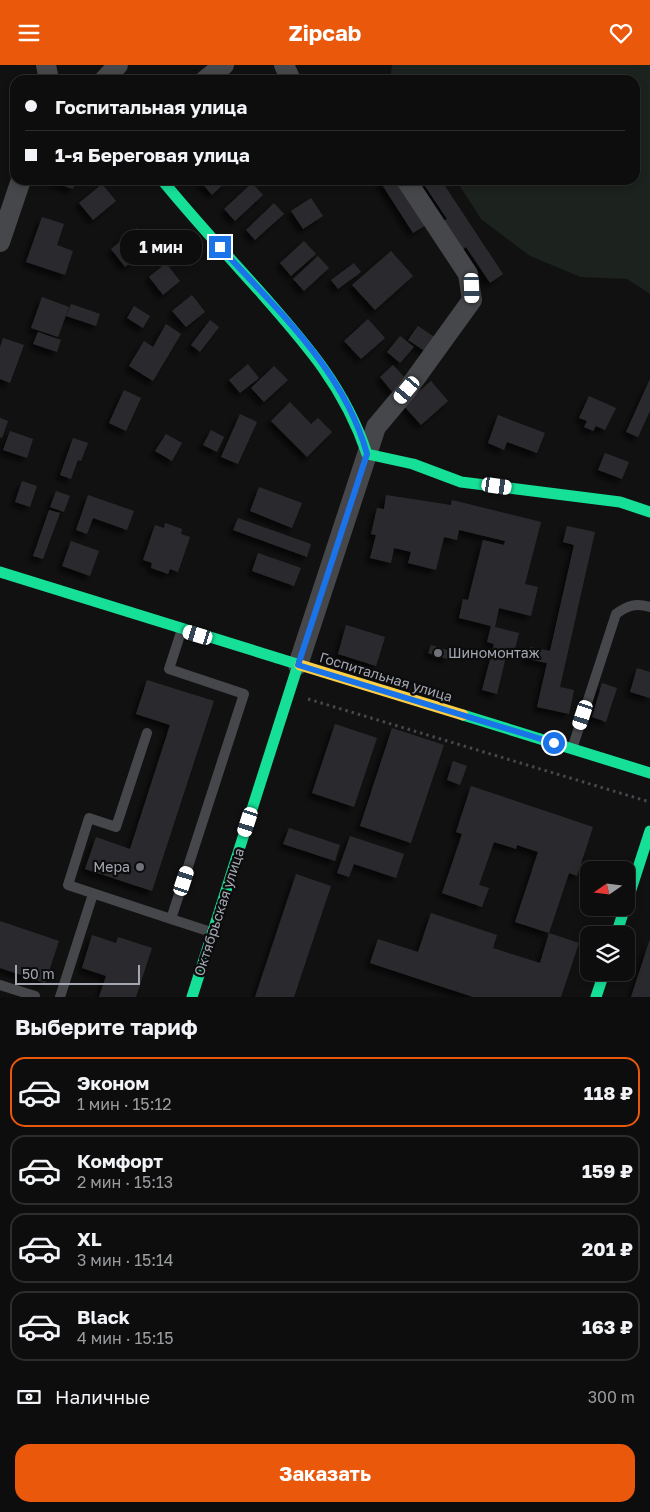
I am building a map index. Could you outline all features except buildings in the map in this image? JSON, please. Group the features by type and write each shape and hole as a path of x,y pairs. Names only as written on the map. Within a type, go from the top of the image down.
{"main road":[{"path":"166,185 318,356 344,397 361,433 367,454 382,459 413,463 461,481 620,502 650,512"},
{"name":"Госпитальная улица","path":"0,572 650,773"},
{"name":"Октябрьская улица","path":"192,997 298,665"},
{"path":"635,878 650,831"},
{"path":"596,997 601,981"}],"street":[{"path":"109,75 118,65"},
{"path":"211,75 224,65"},
{"path":"0,242 19,185"},
{"name":"Октябрьская улица","path":"298,665 376,427 407,390 472,300 468,273 409,185"}],"lane":[{"path":"572,749 616,614 626,606 639,604 650,607"},
{"path":"171,919 244,694 169,669 182,629"},
{"path":"147,733 116,827 89,818 68,885 212,932"},
{"path":"60,997 93,893"},
{"path":"0,985 35,997"}],"path":[{"path":"289,693 650,802"}],"shaded area":[{"path":"392,65 650,65 650,294 627,279 581,277 530,256 481,219 459,185 640,185 640,75 391,75"}],"traffic: fast":[{"path":"166,185 279,313 323,368 348,408 367,454 413,464 461,482 620,502 650,512"},
{"path":"0,572 300,665"},
{"path":"192,997 298,665"},
{"path":"463,715 650,773"},
{"path":"635,877 650,831"},
{"path":"619,926 622,916"},
{"path":"596,997 601,981"}],"traffic: slow":[{"path":"300,665 463,715"}],"place":[{"name":"Шиномонтаж","path":"438,653"},
{"name":"Мера","path":"140,867"}],"route":[{"path":"220,247 318,356 344,397 361,433 367,454 298,665 554,743"}]}
